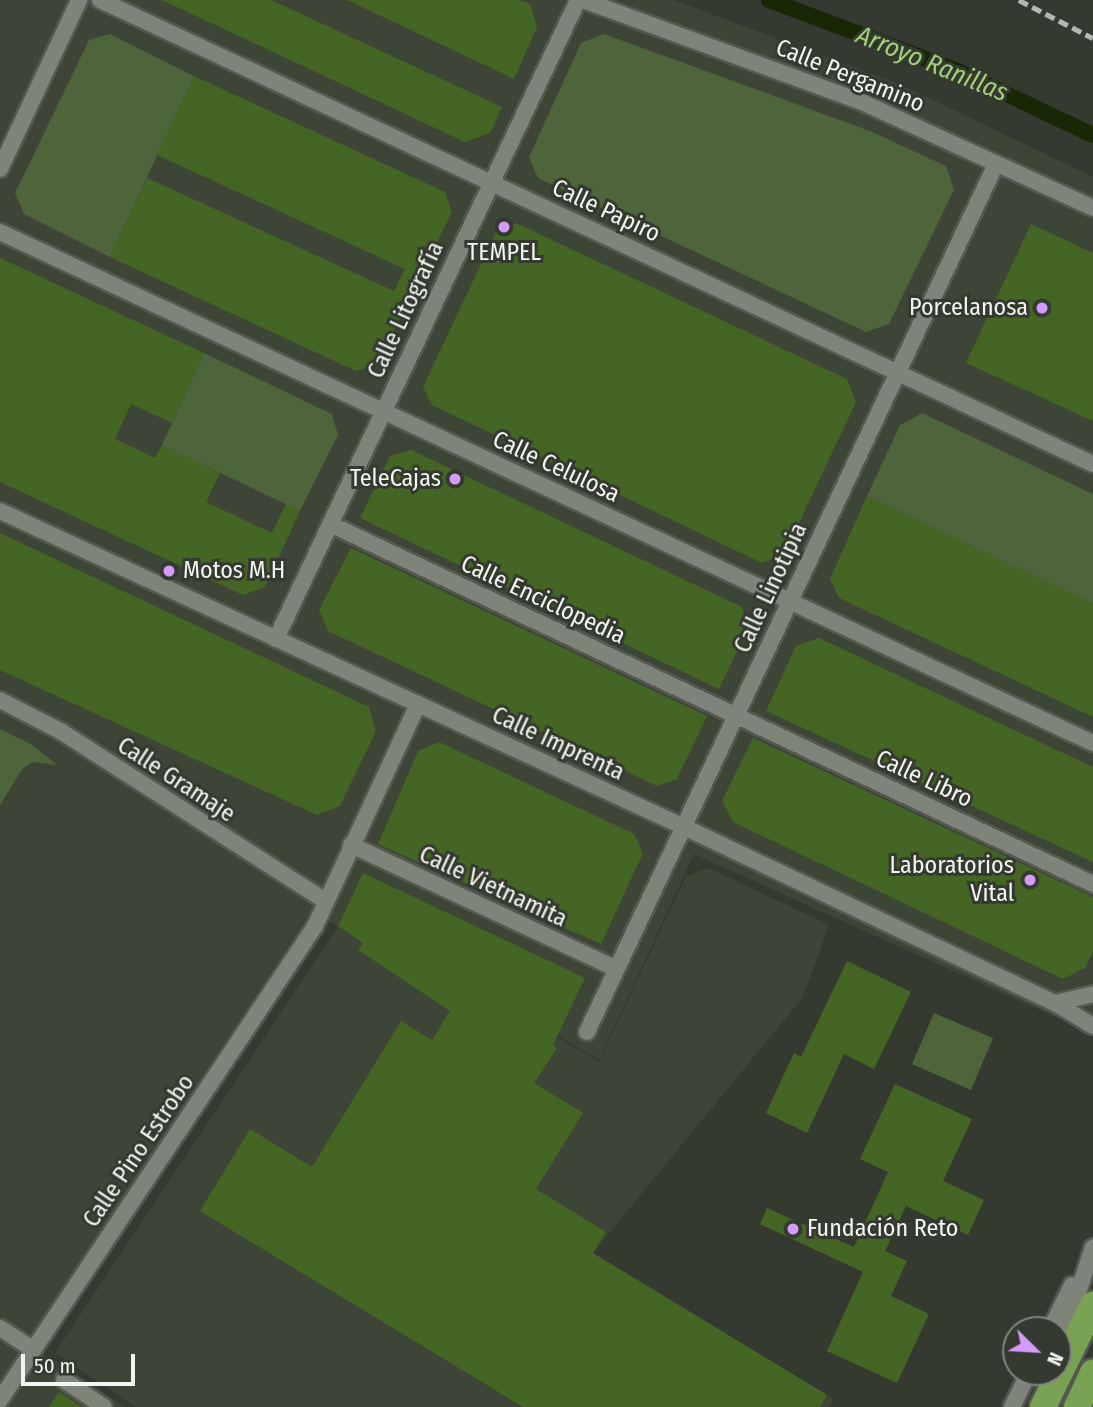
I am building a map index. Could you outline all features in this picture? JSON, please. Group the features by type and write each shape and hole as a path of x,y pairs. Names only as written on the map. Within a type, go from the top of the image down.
{"highway":[{"path":"1042,1407 1093,1305"},
{"path":"1077,1407 1093,1373"}],"street":[{"path":"0,169 79,0"},
{"name":"Calle Papiro","path":"100,0 1093,464"},
{"name":"Calle Litografía","path":"276,639 578,0"},
{"name":"Calle Pergamino","path":"583,0 864,103 1093,208"},
{"name":"Calle Linotipia","path":"587,1032 996,164"},
{"name":"Calle Celulosa","path":"0,232 1093,743"},
{"name":"Calle Imprenta","path":"0,511 684,827 1055,1003 1093,1026"},
{"name":"Calle Enciclopedia","path":"330,524 736,716"},
{"name":"Calle Gramaje","path":"0,701 62,732 324,900"},
{"name":"Calle Pino Estrobo","path":"0,1401 315,926 324,900 418,704"},
{"name":"Calle Libro","path":"736,716 1093,884"},
{"name":"Calle Vietnamita","path":"351,845 617,970"},
{"path":"1055,1003 1076,1002 1093,994"},
{"path":"1057,1316 1093,1245"},
{"path":"1070,1316 1093,1245"},
{"path":"0,1328 34,1350"},
{"path":"64,1380 104,1407"},
{"path":"1012,1407 1022,1386"},
{"path":"1042,1407 1048,1386"}],"shaded area":[{"path":"0,0 674,0 904,86 1093,177 1093,1034 694,854 599,1060 363,920 599,1062 686,876 709,868 829,925 803,997 593,1253 834,1399 829,1407 136,1407 55,1353 338,927 311,911 29,1337 0,1317"},
{"path":"0,1325 26,1341 125,1407 0,1407"}],"green space":[{"path":"110,34 194,76 110,257 24,214 15,193 89,40"},
{"path":"604,34 870,131 946,166 954,190 889,324 866,332 538,178 529,157 581,43"},
{"path":"204,353 332,414 338,435 300,511 162,445"},
{"path":"922,413 1093,494 1093,604 867,496 900,425"},
{"path":"0,729 31,744 57,765 33,762 23,768 0,805"},
{"path":"934,1013 993,1038 971,1090 912,1064"}],"building":[{"path":"162,0 271,0 502,107 490,133 465,142"},
{"path":"347,0 520,0 530,4 537,27 514,79"},
{"path":"194,76 445,192 452,212 377,365 356,371 110,257 147,178 394,291 405,269 157,155"},
{"path":"516,223 847,379 856,402 784,555 762,563 432,405 423,387 496,232"},
{"name":"Porcelanosa","path":"1031,224 1093,253 1093,421 966,363"},
{"path":"0,258 204,353 172,423 131,404 115,439 155,458 162,445 220,473 206,502 272,533 286,504 300,511 265,587 243,595 0,482"},
{"path":"411,450 742,607 749,626 719,689 360,518 390,456"},
{"path":"867,496 1093,604 1093,717 839,598 830,579"},
{"path":"0,533 369,707 376,731 340,806 317,815 0,670"},
{"path":"351,548 707,716 677,779 657,786 328,631 319,610"},
{"path":"819,638 1093,767 1093,862 766,711 796,646"},
{"path":"753,738 1093,897 1093,951 1085,968 1063,979 733,822 722,801"},
{"path":"439,742 634,834 643,853 601,944 378,844 418,751"},
{"path":"363,873 585,978 553,1045 557,1048 534,1083 583,1113 536,1189 606,1232 593,1253 827,1395 820,1407 523,1407 200,1211 250,1129 312,1167 401,1021 432,1040 450,1011 358,950 363,943 338,926"},
{"path":"847,961 911,992 874,1069 844,1054 807,1133 766,1113 794,1053 801,1057"},
{"name":"Fundación Reto","path":"895,1084 972,1119 943,1181 984,1200 968,1235 906,1206 885,1251 907,1261 891,1296 929,1314 897,1383 827,1351 863,1272 760,1224 767,1208 854,1247 888,1172 860,1159"},
{"path":"59,1392 82,1407 49,1407"}],"waterway":[{"name":"Arroyo Ranillas","path":"769,0 958,71 1093,135"}],"railway":[{"path":"1019,0 1093,38"}],"place":[{"name":"TEMPEL","path":"504,227"},
{"name":"Porcelanosa","path":"1042,308"},
{"name":"TeleCajas","path":"455,479"},
{"name":"Motos M.H","path":"169,571"},
{"name":"Laboratorios Vital","path":"1030,880"},
{"name":"Fundación Reto","path":"793,1229"}]}
